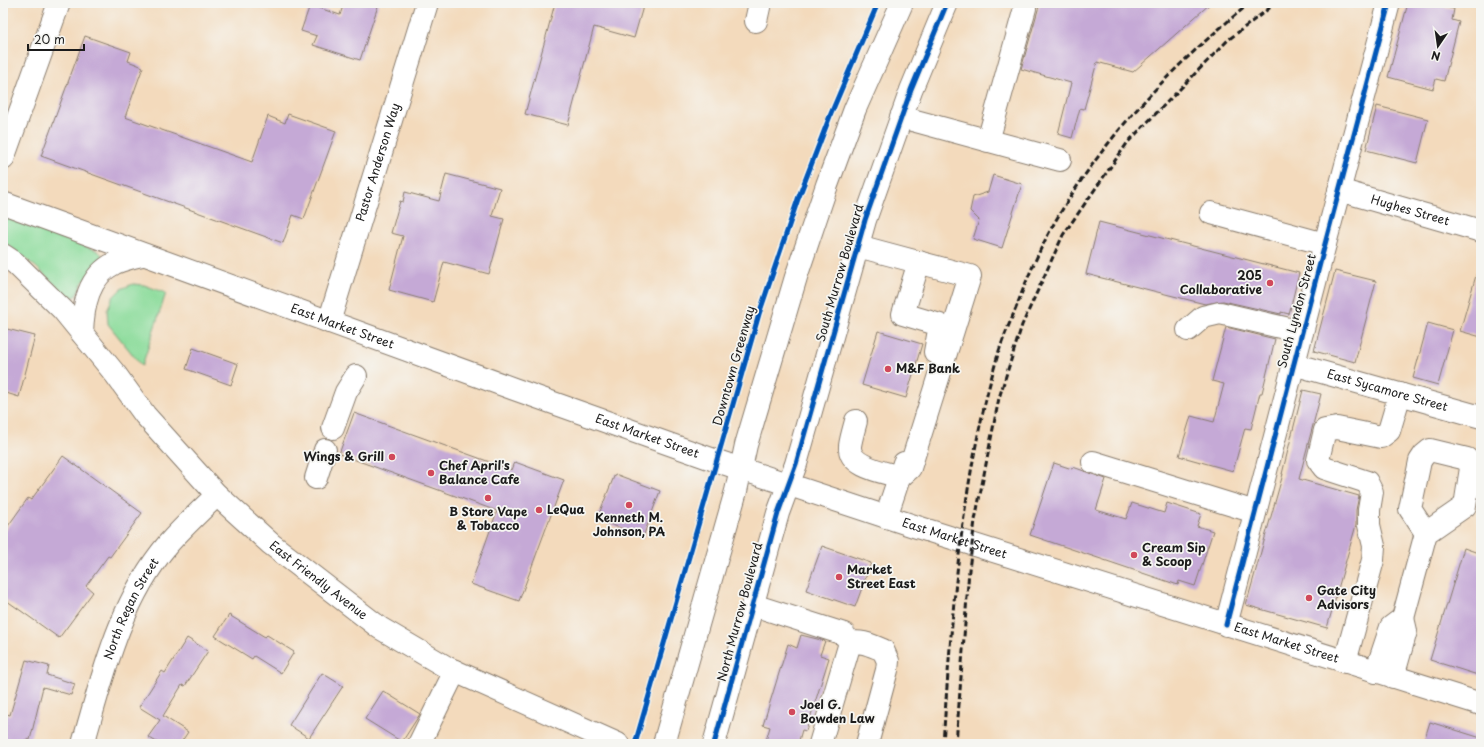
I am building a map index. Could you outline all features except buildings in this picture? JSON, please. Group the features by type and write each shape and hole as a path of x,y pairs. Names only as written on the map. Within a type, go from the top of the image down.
{"main road":[{"path":"3,159 60,3"},
{"name":"Pastor Anderson Way","path":"329,322 427,3"},
{"path":"664,744 736,491 746,445 796,276 855,109 902,3"},
{"name":"South Murrow Boulevard","path":"788,485 802,444 865,220 911,90 947,3"},
{"path":"988,141 1025,8 1024,3"},
{"name":"South Lyndon Street","path":"1226,625 1293,364 1367,91 1389,3"},
{"path":"901,117 1060,160"},
{"name":"Hughes Street","path":"1339,190 1481,231"},
{"name":"East Market Street","path":"3,204 580,413 788,485 1226,625 1481,704"},
{"path":"1211,213 1325,244"},
{"path":"858,246 970,276 910,468 900,477"},
{"path":"3,255 40,286 64,310 82,333"},
{"path":"82,333 83,310 89,291 100,274 114,264 142,255"},
{"path":"886,516 900,477 930,375 940,325 903,314 919,262"},
{"path":"1188,330 1203,317 1220,313 1302,332"},
{"name":"East Friendly Avenue","path":"82,333 116,374 145,415 217,495 271,544 380,628 455,671 618,744"},
{"name":"East Sycamore Street","path":"1293,364 1481,417"},
{"path":"333,428 346,392 356,376"},
{"path":"1345,662 1373,560 1374,546 1369,525 1369,510 1372,492 1367,482 1324,468 1318,460 1319,450 1325,430 1338,428 1381,437 1389,432 1400,394"},
{"path":"856,421 850,446 851,454 854,460 863,466 900,477"},
{"path":"316,478 325,450"},
{"path":"1093,462 1255,512"},
{"name":"North Murrow Boulevard","path":"714,744 778,513 788,485"},
{"name":"North Regan Street","path":"83,744 106,662 114,639 133,596 150,569 168,545 217,495"},
{"path":"1385,674 1406,631 1403,618 1426,532"},
{"path":"753,605 844,634 850,642"},
{"path":"820,744 850,642"},
{"path":"850,642 862,642 883,650 888,661 887,670 867,744"},
{"path":"419,744 455,671"}],"green space":[{"path":"3,217 98,251 102,255 102,262 82,283 76,296 72,298 67,296 36,267 3,241"},
{"path":"133,284 144,285 166,293 142,366 108,324 107,310 113,297 121,289"}],"railway":[{"path":"943,744 950,645 960,546 975,447 999,351 1026,283 1055,221 1081,180 1124,124 1171,73 1196,49 1250,3"},
{"path":"956,744 969,570 975,520 999,398 1022,325 1063,235 1128,142 1228,40 1276,3"}],"cycle path":[{"name":"Downtown Greenway","path":"635,744 759,314 798,199 830,116 878,3"},
{"path":"714,744 778,513 796,464 865,220 911,90 947,3"},
{"path":"1226,625 1389,3"}],"place":[{"name":"205 Collaborative","path":"1270,283"},
{"name":"M&F Bank","path":"888,369"},
{"name":"Wings & Grill","path":"392,457"},
{"name":"Chef April's Balance Cafe","path":"431,473"},
{"name":"B Store Vape & Tobacco","path":"488,498"},
{"name":"Kenneth M. Johnson, PA","path":"629,505"},
{"name":"LeQua","path":"539,510"},
{"name":"Cream Sip & Scoop","path":"1134,555"},
{"name":"Market Street East","path":"839,577"},
{"name":"Gate City Advisors","path":"1309,598"},
{"name":"Joel G. Bowden Law","path":"792,712"}]}
